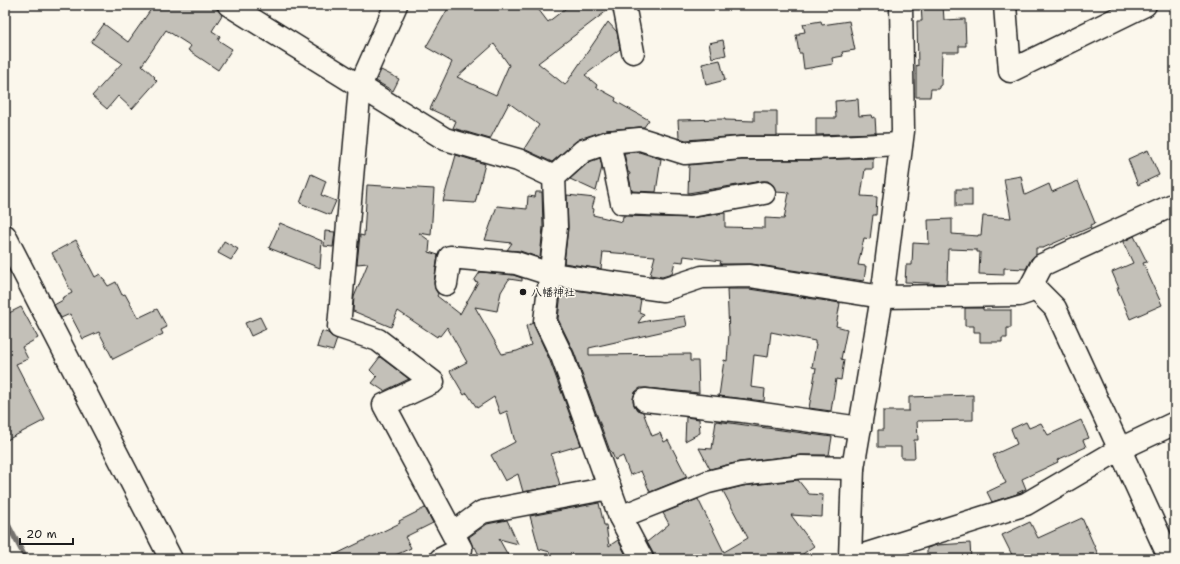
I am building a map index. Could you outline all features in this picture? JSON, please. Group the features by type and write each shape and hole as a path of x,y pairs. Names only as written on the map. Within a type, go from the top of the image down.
{"street":[{"path":"229,5 445,139 518,160 554,177"},
{"path":"396,5 360,86 339,327 378,340 433,382 384,405 461,548 441,559"},
{"path":"624,5 634,52"},
{"path":"902,5 903,131 882,297 853,468 851,559 1026,504 1120,449 1175,423"},
{"path":"1006,5 1010,71 1145,5"},
{"path":"554,177 583,151 608,142 640,139 685,153 741,148 813,148 901,144"},
{"path":"608,142 622,203 691,206 764,193"},
{"path":"554,177 556,227 545,321 562,356 620,517 642,559"},
{"path":"446,284 450,257 516,263 550,274 663,290 702,277 750,276 882,297 1020,296 1028,292 1042,264 1175,204"},
{"path":"5,236 171,559"},
{"path":"1032,285 1055,308 1169,557"},
{"path":"645,400 743,411 860,428"},
{"path":"620,517 708,482 741,474 802,467 853,468"},
{"path":"453,533 482,512 610,488"}],"building":[{"path":"154,5 211,5 222,15 212,31 220,36 218,40 232,49 218,70 188,50 191,46 166,30 142,65 155,77 154,78 157,81 132,109 118,96 107,109 92,96 122,63 91,42 104,24 128,42"},
{"path":"450,5 535,5 548,22 570,5 612,5 612,7 538,63 565,85 608,22 617,32 620,49 585,75 597,85 596,87 616,98 615,101 649,120 644,127 607,130 579,139 552,162 524,149 539,125 509,103 490,139 453,128 456,121 430,109 452,62 426,47","holes":["494,44 509,65 496,95 457,77"]},
{"path":"921,5 943,5 944,20 965,19 966,46 959,46 959,52 942,52 941,86 939,86 939,89 931,89 930,97 916,97 916,65 918,66 917,21 922,21"},
{"path":"821,21 822,25 849,21 855,50 842,52 843,56 832,58 833,64 804,69 802,53 799,53 796,35 805,32 803,24"},
{"path":"723,40 726,55 712,58 709,43"},
{"path":"720,60 725,80 706,85 702,64"},
{"path":"381,70 399,79 393,91 376,81"},
{"path":"858,99 859,116 871,115 872,118 875,117 876,133 816,135 816,118 836,118 835,101"},
{"path":"754,111 777,111 777,136 740,136 686,140 679,138 678,120 725,119 754,121"},
{"path":"1148,150 1159,175 1138,185 1128,159"},
{"path":"639,152 661,159 656,192 632,191 629,177 630,173 628,172 624,153"},
{"path":"456,155 485,164 475,203 443,201"},
{"path":"600,158 602,167 596,191 570,179 589,162"},
{"path":"873,158 873,169 865,169 861,196 877,197 876,215 873,215 870,239 864,238 858,265 866,266 864,281 752,264 720,264 721,261 684,256 683,262 675,261 672,274 662,277 650,275 655,256 603,252 601,269 564,263 568,228 567,195 595,198 592,208 594,209 593,215 622,222 623,216 691,218 725,213 725,227 765,228 765,218 784,219 789,193 776,192 773,185 768,181 762,181 688,193 689,165 742,160"},
{"path":"311,174 326,181 321,195 336,201 330,215 300,203"},
{"path":"1021,176 1025,195 1049,184 1052,192 1078,181 1095,223 1090,225 1091,227 1043,248 1036,248 1036,255 1031,259 1026,269 1004,268 1004,275 979,274 980,252 977,252 977,250 948,249 947,284 905,282 906,265 912,265 913,243 929,244 928,220 952,219 952,234 981,235 983,216 1011,218 1004,179"},
{"path":"367,185 434,189 431,235 419,233 430,241 429,252 438,255 434,282 435,289 438,294 437,296 460,314 478,282 474,281 480,272 513,275 522,278 522,281 509,279 501,292 497,311 475,307 502,354 517,351 531,345 526,326 533,323 550,361 581,445 551,454 560,485 523,492 518,474 505,481 491,455 515,442 507,411 500,414 494,397 477,408 467,393 464,395 450,371 467,362 447,327 440,336 438,335 437,337 398,311 391,327 353,311 354,297 368,263 357,264 360,235 364,236"},
{"path":"956,189 972,189 972,206 956,206"},
{"path":"536,192 542,192 543,227 540,258 520,251 507,250 512,243 485,240 497,206 527,209 528,196 535,197"},
{"path":"280,223 322,241 320,268 269,248"},
{"path":"325,231 335,232 333,247 324,246"},
{"path":"1134,236 1147,262 1143,263 1162,305 1130,319 1112,272 1133,263 1123,242"},
{"path":"76,240 95,277 100,274 108,286 116,282 122,295 125,294 138,318 157,309 167,327 161,330 163,334 113,359 99,332 83,339 70,314 61,318 54,305 63,300 62,298 72,293 52,253"},
{"path":"224,241 238,249 231,260 218,253"},
{"path":"566,289 641,299 639,312 644,314 638,323 685,316 687,326 589,348 589,355 690,354 690,361 698,361 699,393 640,388 635,392 633,399 637,410 643,412 652,436 660,433 664,442 668,440 687,477 650,492 641,471 630,475 623,456 615,460 610,451 574,352 558,319 561,293 566,293"},
{"path":"727,289 749,289 840,303 836,326 847,329 841,359 844,360 841,380 836,379 831,411 809,408 816,368 812,367 816,344 815,341 771,332 768,357 754,355 751,387 765,389 764,401 719,396 724,360 727,361 729,333"},
{"path":"21,307 38,338 22,347 28,359 16,364 45,420 5,441 5,315"},
{"path":"965,308 983,308 983,310 1011,310 1011,328 1007,328 1007,338 1002,338 1002,342 980,342 980,332 974,332 974,326 965,326"},
{"path":"260,317 266,329 251,336 245,323"},
{"path":"322,331 337,339 333,351 317,347"},
{"path":"380,357 409,379 384,391 372,383 377,377 370,370"},
{"path":"973,395 973,420 917,421 918,440 914,440 915,458 901,458 901,447 878,447 878,430 883,430 883,411 909,411 909,397"},
{"path":"686,417 699,419 700,433 685,441"},
{"path":"1081,420 1089,438 1083,440 1086,447 1057,460 1058,462 1022,479 1026,489 1017,494 992,502 987,492 1006,483 993,455 1017,444 1011,429 1026,422 1029,428 1041,423 1048,435"},
{"path":"716,421 832,437 829,455 801,455 739,462 710,469 699,448 712,449"},
{"path":"798,480 809,494 823,495 822,517 791,515 814,546 796,559 654,559 653,553 647,542 669,524 663,513 698,499 724,552 748,538 723,491 743,486"},
{"path":"599,503 604,525 606,525 609,546 618,540 628,559 546,559 550,552 539,549 530,516"},
{"path":"425,508 433,523 405,537 411,548 387,559 326,559 400,523 399,521"},
{"path":"1082,518 1100,559 1014,559 1002,535 1030,522 1038,538"},
{"path":"507,520 518,544 499,539 510,559 481,559 475,547 473,548 469,537 487,524"},
{"path":"970,543 971,559 927,559 927,548 937,545"}],"waterway":[{"path":"5,519 26,559"}],"place":[{"name":"八幡神社","path":"523,292"}]}
